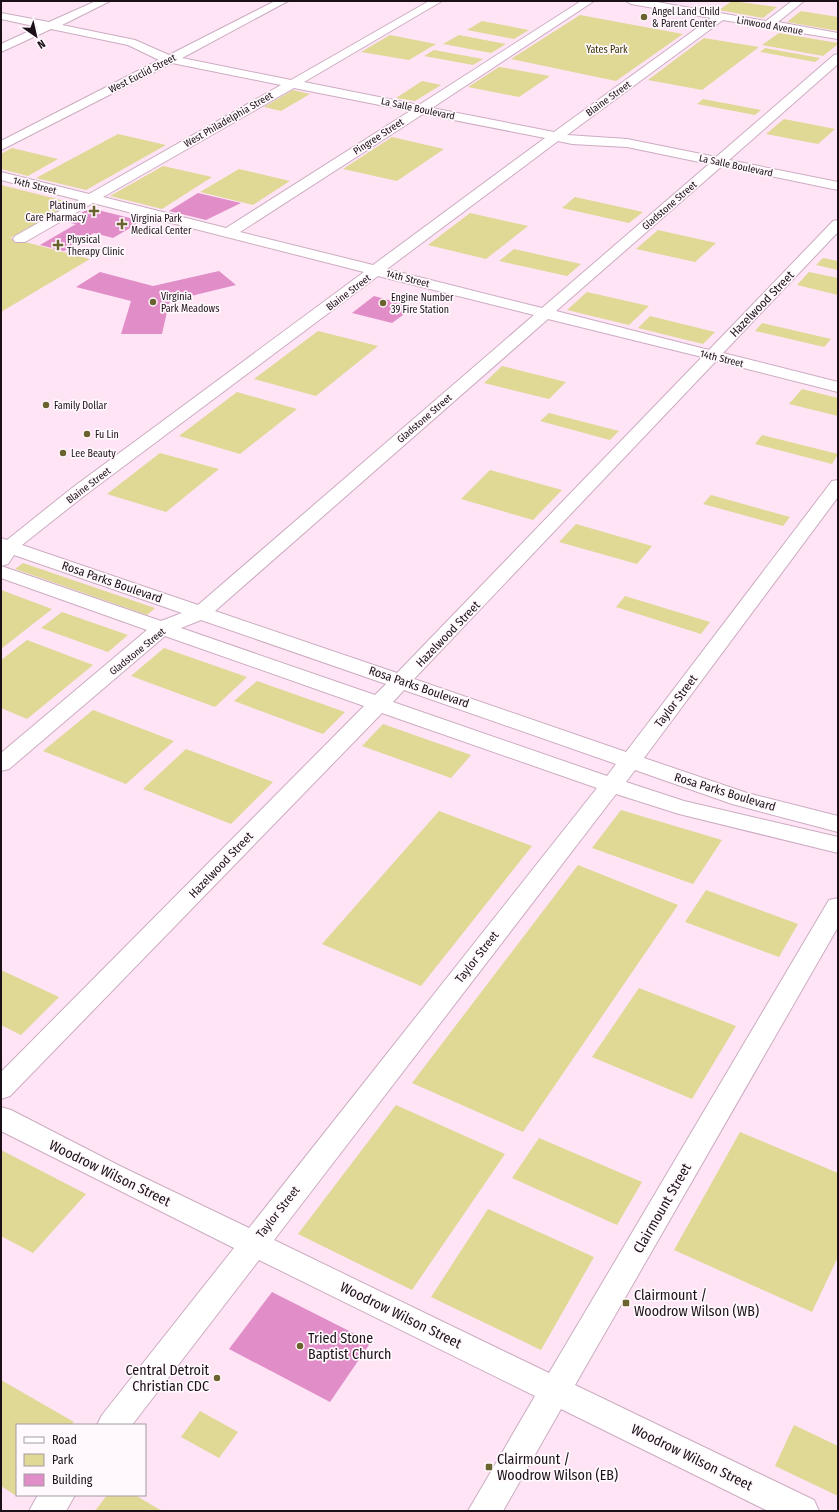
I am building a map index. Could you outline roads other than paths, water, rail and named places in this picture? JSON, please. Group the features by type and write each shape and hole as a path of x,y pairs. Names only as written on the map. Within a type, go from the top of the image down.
{"street":[{"path":"1,48 105,1"},
{"name":"West Euclid Street","path":"1,146 169,58 283,1"},
{"name":"West Philadelphia Street","path":"20,239 437,1"},
{"name":"Pingree Street","path":"229,233 590,1"},
{"name":"Linwood Avenue","path":"631,1 664,4 721,16 838,36"},
{"path":"769,24 799,1"},
{"name":"La Salle Boulevard","path":"1,16 131,42 152,54 169,58 556,137 585,142 627,143 838,186"},
{"name":"Blaine Street","path":"4,551 78,492 721,16"},
{"name":"Gladstone Street","path":"1,764 162,628 201,613 838,58"},
{"name":"14th Street","path":"1,176 838,387"},
{"name":"Hazelwood Street","path":"1,1089 402,681 838,224"},
{"name":"Taylor Street","path":"114,1424 630,761 838,485"},
{"name":"Rosa Parks Boulevard","path":"4,551 201,613 402,681 740,799 838,824"},
{"name":"Rosa Parks Boulevard","path":"1,572 611,785 679,807 838,845"},
{"name":"Clairmount Street","path":"485,1511 838,906"},
{"name":"Woodrow Wilson Street","path":"1,1118 112,1175 802,1511"},
{"path":"46,1511 58,1496"}],"place":[{"name":"Angel Land Child & Parent Center","path":"644,17"},
{"name":"Platinum Care Pharmacy","path":"94,211"},
{"name":"Virginia Park Medical Center","path":"122,224"},
{"name":"Physical Therapy Clinic","path":"58,245"},
{"name":"Virginia Park Meadows","path":"153,302"},
{"name":"Engine Number 39 Fire Station","path":"383,303"},
{"name":"Family Dollar","path":"46,405"},
{"name":"Fu Lin","path":"87,434"},
{"name":"Lee Beauty","path":"63,453"},
{"name":"Clairmount / Woodrow Wilson (WB)","path":"626,1303"},
{"name":"Tried Stone Baptist Church","path":"300,1346"},
{"name":"Central Detroit Christian CDC","path":"217,1378"},
{"name":"Clairmount / Woodrow Wilson (EB)","path":"489,1467"}],"park label":[{"name":"Yates Park","path":"607,49"}]}
